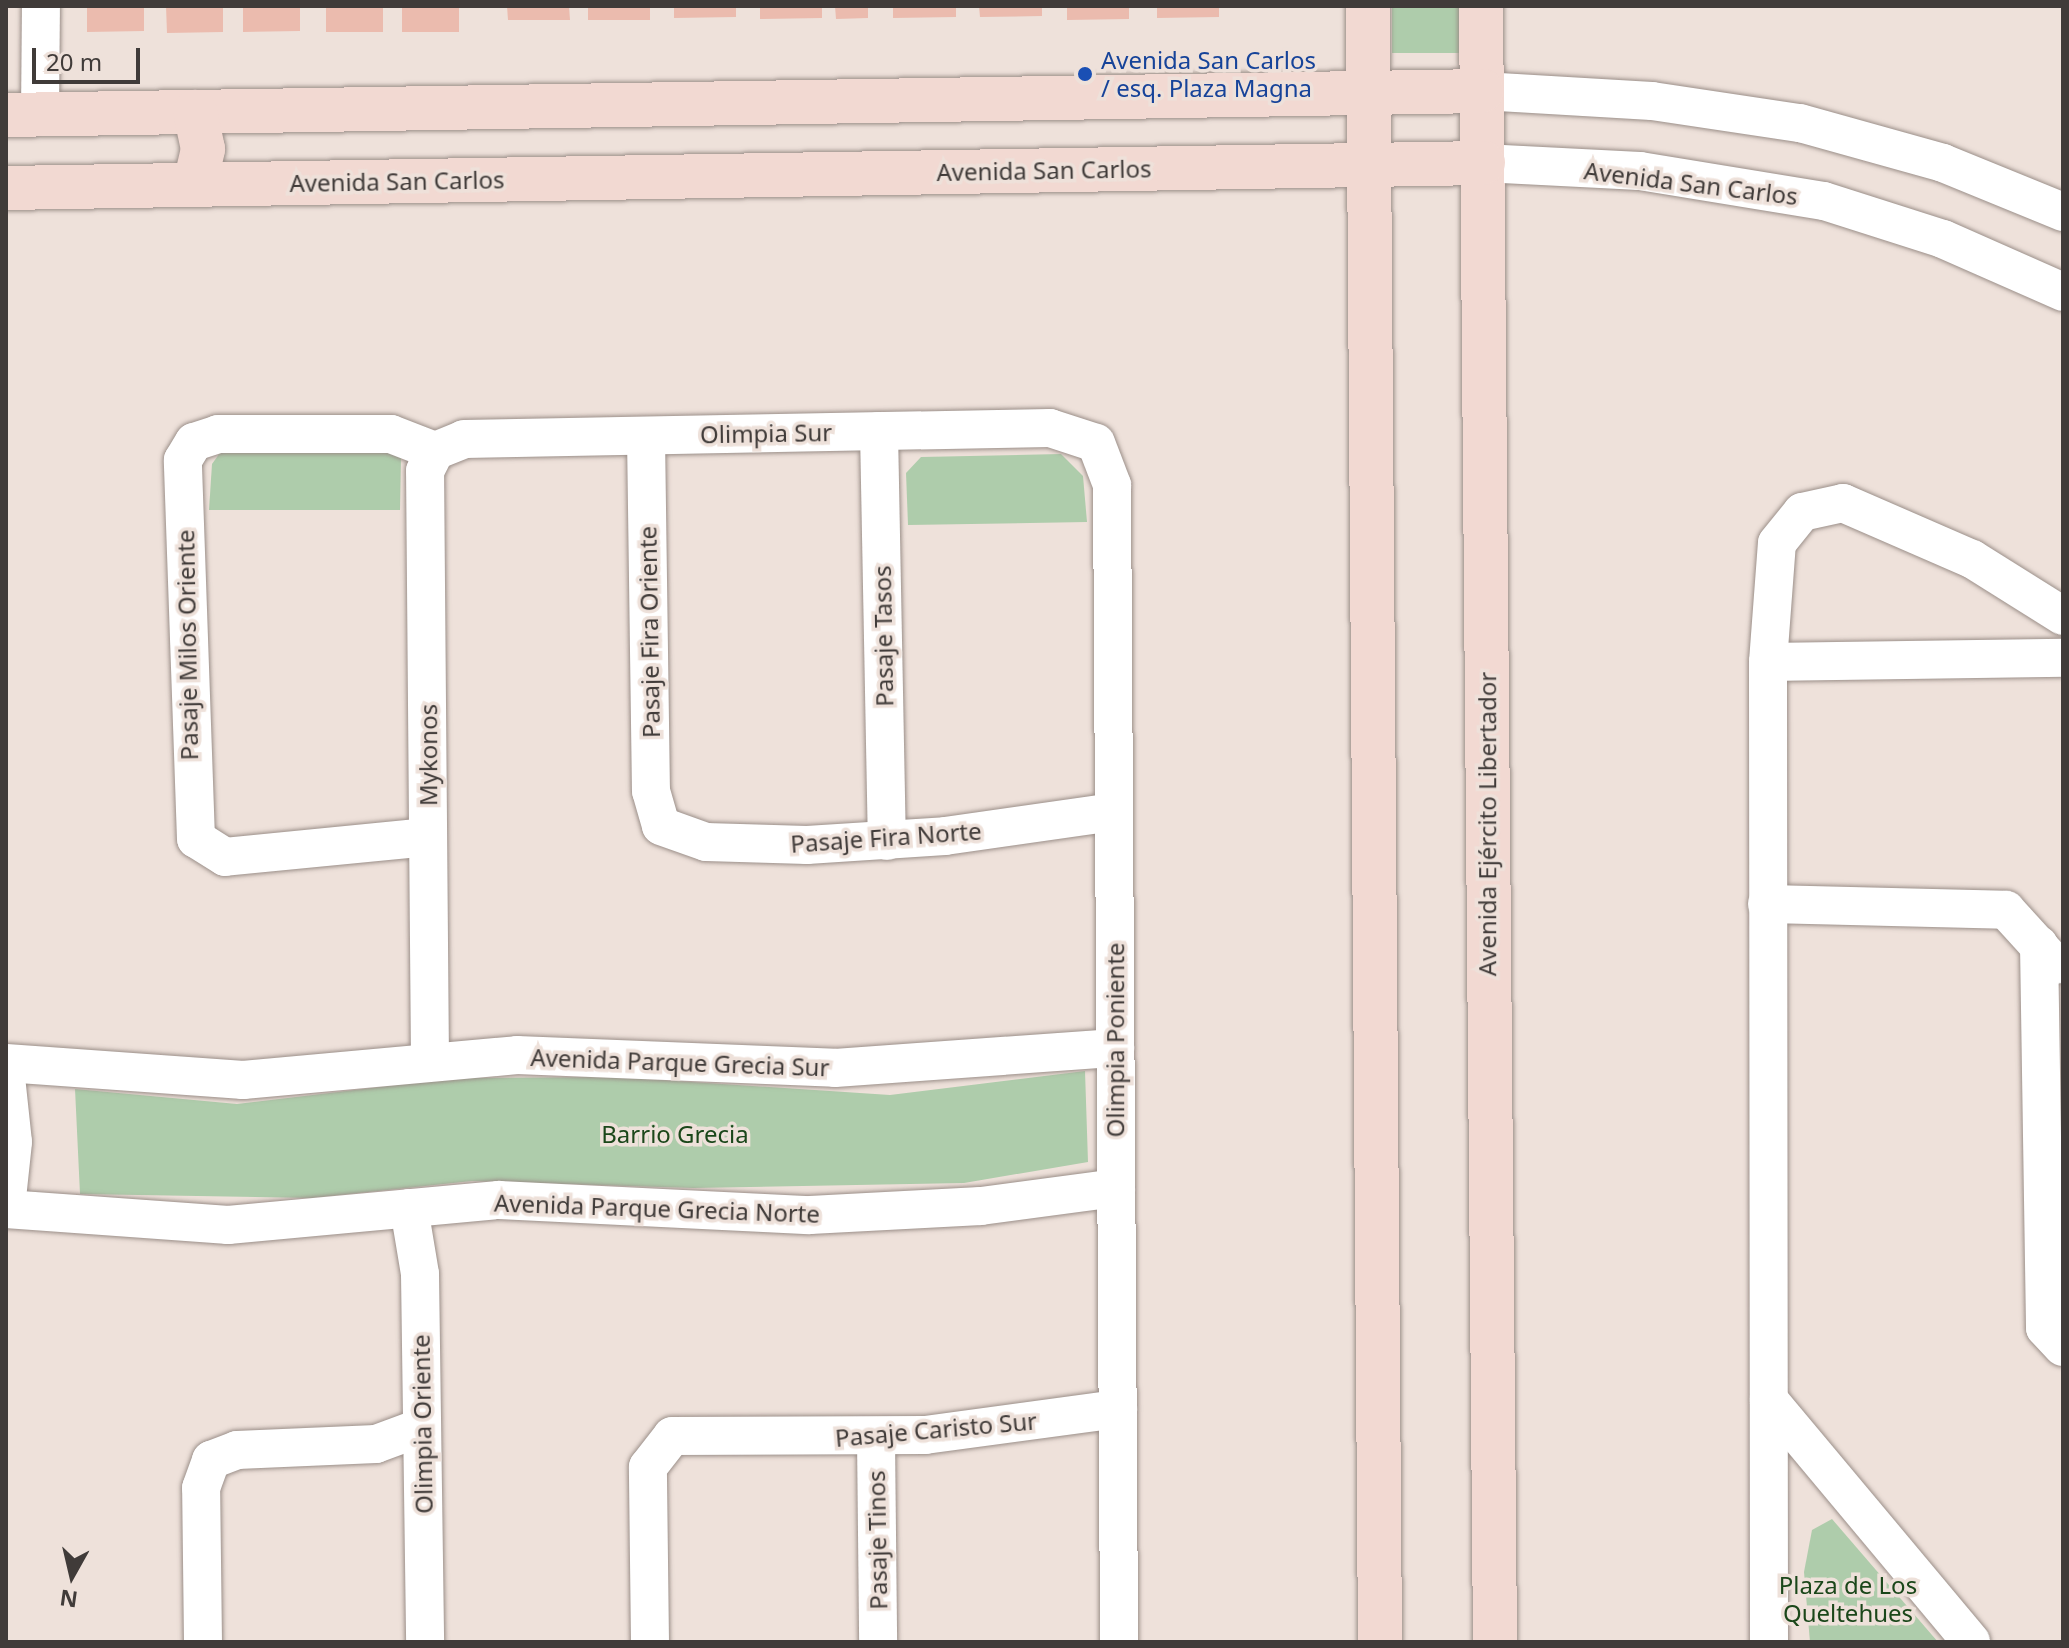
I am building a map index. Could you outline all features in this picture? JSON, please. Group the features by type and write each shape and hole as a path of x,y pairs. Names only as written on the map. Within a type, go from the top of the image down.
{"main road":[{"path":"1368,6 1380,1642"},
{"name":"Avenida Ejército Libertador","path":"1481,6 1495,1642"},
{"path":"23,115 1482,91"},
{"path":"195,112 203,149 195,184"},
{"name":"Avenida San Carlos","path":"6,188 1483,163"}],"street":[{"path":"23,115 41,6"},
{"path":"1482,91 1652,101 1800,123 1943,163 2063,212"},
{"name":"Avenida San Carlos","path":"1483,163 1640,171 1824,201 1943,239 2063,292"},
{"name":"Olimpia Sur","path":"435,451 464,439 1066,428 1096,443"},
{"name":"Pasaje Tasos","path":"879,431 887,841"},
{"name":"Pasaje Milos Oriente","path":"428,837 237,857 204,847 191,815 183,460 194,442 218,434 391,434 435,451"},
{"name":"Pasaje Fira Oriente","path":"646,436 651,791 661,826"},
{"name":"Olimpia Poniente","path":"1096,443 1112,485 1119,1642"},
{"name":"Mykonos","path":"430,1062 425,471 435,451"},
{"path":"1769,1642 1768,662 1777,543 1791,520 1829,503 1924,535 2063,616"},
{"path":"1768,662 2063,658"},
{"name":"Pasaje Fira Norte","path":"661,826 706,842 887,841 1113,812"},
{"path":"1767,904 2006,910 2051,959 2045,1328 2063,1347"},
{"name":"Avenida Parque Grecia Sur","path":"6,1063 243,1080 430,1062 584,1054 835,1068 1115,1048"},
{"path":"6,1077 13,1142 6,1208"},
{"name":"Avenida Parque Grecia Norte","path":"6,1208 228,1225 409,1208 558,1200 878,1214 1116,1188"},
{"name":"Olimpia Oriente","path":"409,1208 419,1258 425,1642"},
{"path":"1769,1400 1971,1642"},
{"name":"Pasaje Caristo Sur","path":"650,1642 648,1467 661,1443 684,1432 876,1438 1118,1409"},
{"path":"203,1642 201,1488 211,1460 237,1450 376,1444 422,1427"},
{"name":"Pasaje Tinos","path":"876,1438 878,1642"}],"green space":[{"path":"1392,6 1460,6 1460,53 1392,53"},
{"path":"387,443 401,458 400,510 209,510 212,464 222,450"},
{"path":"1061,454 1083,476 1087,522 908,525 906,473 921,457"},
{"name":"Barrio Grecia","path":"1085,1071 1088,1162 964,1183 693,1188 472,1181 312,1198 80,1194 75,1089 237,1104 455,1078 615,1077 890,1095"},
{"name":"Plaza de Los Queltehues","path":"1832,1519 1938,1642 1810,1642 1804,1572 1812,1530"}],"building":[{"path":"87,6 144,6 144,31 87,32"},
{"path":"166,6 223,6 223,32 167,33"},
{"path":"243,6 300,6 300,31 243,32"},
{"path":"326,6 383,6 383,32 326,32"},
{"path":"402,6 459,6 459,32 402,32"},
{"path":"507,6 569,6 570,20 508,20"},
{"path":"588,6 650,6 650,20 588,20"},
{"path":"674,6 736,6 736,17 674,18"},
{"path":"760,6 822,6 822,18 760,19"},
{"path":"835,6 868,6 868,18 836,19"},
{"path":"893,6 956,6 956,17 893,18"},
{"path":"979,6 1042,6 1042,16 980,17"},
{"path":"1067,6 1129,6 1129,19 1067,20"},
{"path":"1157,6 1219,6 1219,17 1157,18"}],"place":[{"name":"Avenida San Carlos / esq. Plaza Magna","path":"1085,74"}]}
